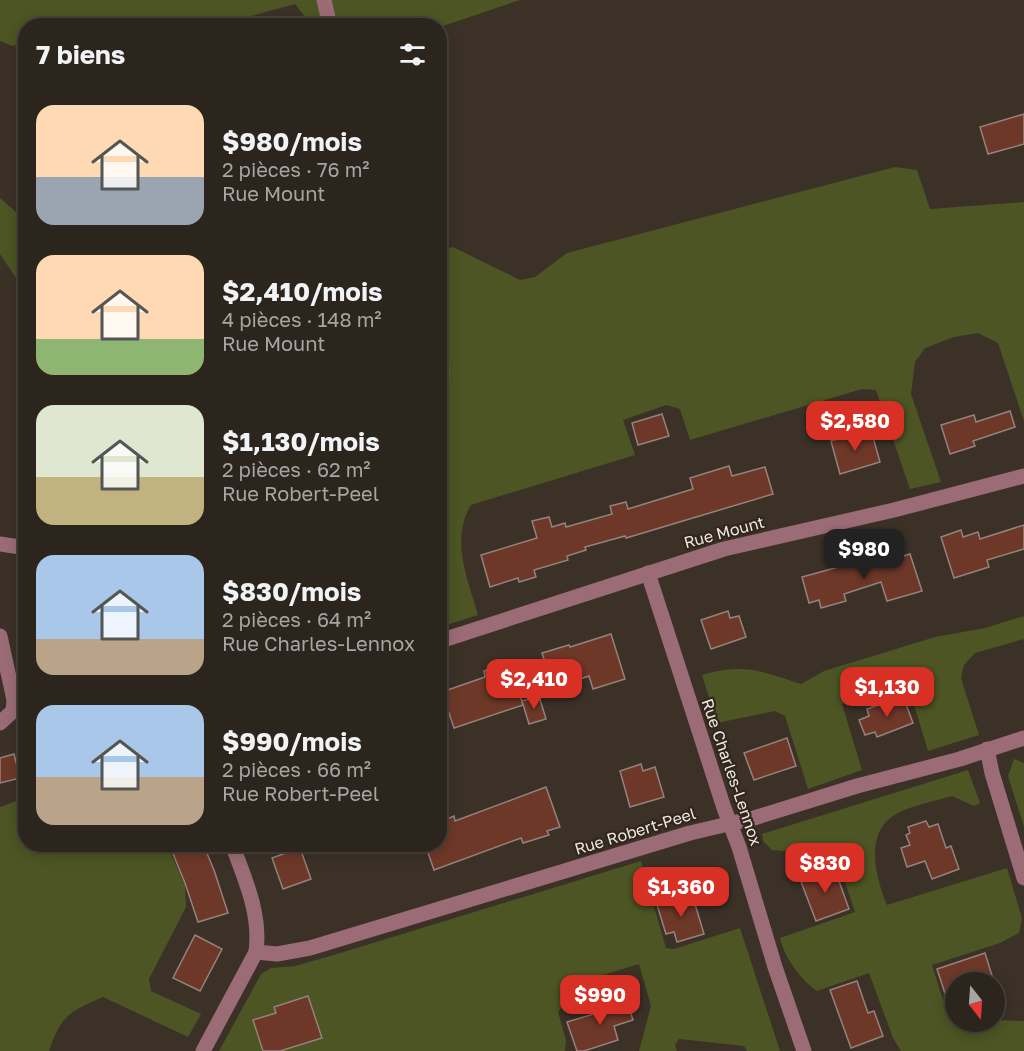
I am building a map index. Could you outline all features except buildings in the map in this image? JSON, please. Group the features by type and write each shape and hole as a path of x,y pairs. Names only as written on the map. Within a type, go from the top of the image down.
{"street":[{"path":"324,0 328,18"},
{"name":"Rue Mount","path":"447,639 724,549 894,510 1024,476"},
{"path":"0,544 18,547"},
{"name":"Rue Charles-Lennox","path":"648,573 804,1051"},
{"path":"0,636 14,700 13,711 0,723"},
{"name":"Rue Robert-Peel","path":"256,952 277,954 310,948 679,836 754,818 857,786 960,759 1024,738"},
{"path":"987,749 1024,878"},
{"path":"203,1051 256,952 258,933 256,916 235,852"}],"green space":[{"path":"0,0 520,0 447,25 447,18 306,18 295,4 244,18 18,18 18,45 12,46 0,41"},
{"path":"895,167 917,170 930,209 1024,202 1024,421 998,343 978,333 954,337 925,348 915,362 911,394 941,482 910,489 876,390 862,389 690,440 680,409 666,405 623,420 635,455 471,505 465,518 461,546 466,574 478,615 447,625 447,249 453,247 520,280 535,277 567,253"},
{"path":"0,198 18,214 18,281 0,254"},
{"path":"1024,616 1024,639 975,653 964,665 961,678 979,735 928,751 908,685 842,704 862,770 808,789 785,716 775,711 717,723 702,675 717,671 753,670 801,684 824,671 935,637 985,628"},
{"path":"1014,759 1024,763 1024,827 1008,776"},
{"path":"968,770 980,803 974,806 952,796 902,811 890,819 881,828 877,840 875,852 878,879 887,905 1007,868 1022,918 1019,933 1000,943 932,965 945,1006 945,1032 1005,1032 1005,1020 1024,1021 1024,1051 901,1051 893,1038 869,973 817,991 794,967 785,953 780,938 855,912 836,856 772,850 763,841 762,834"},
{"path":"18,801 18,852 170,852 185,885 186,907 149,979 151,991 201,1014 188,1037 103,997 68,1016 58,1029 49,1051 0,1051 0,807"},
{"path":"641,861 666,948 674,949 740,928 780,1051 747,1051 744,1046 679,1039 675,1045 677,1051 639,1051 651,1006 639,964 603,975 603,987 568,999 558,1012 566,1040 565,1051 219,1051 261,974 271,968 295,966 337,954"}]}
